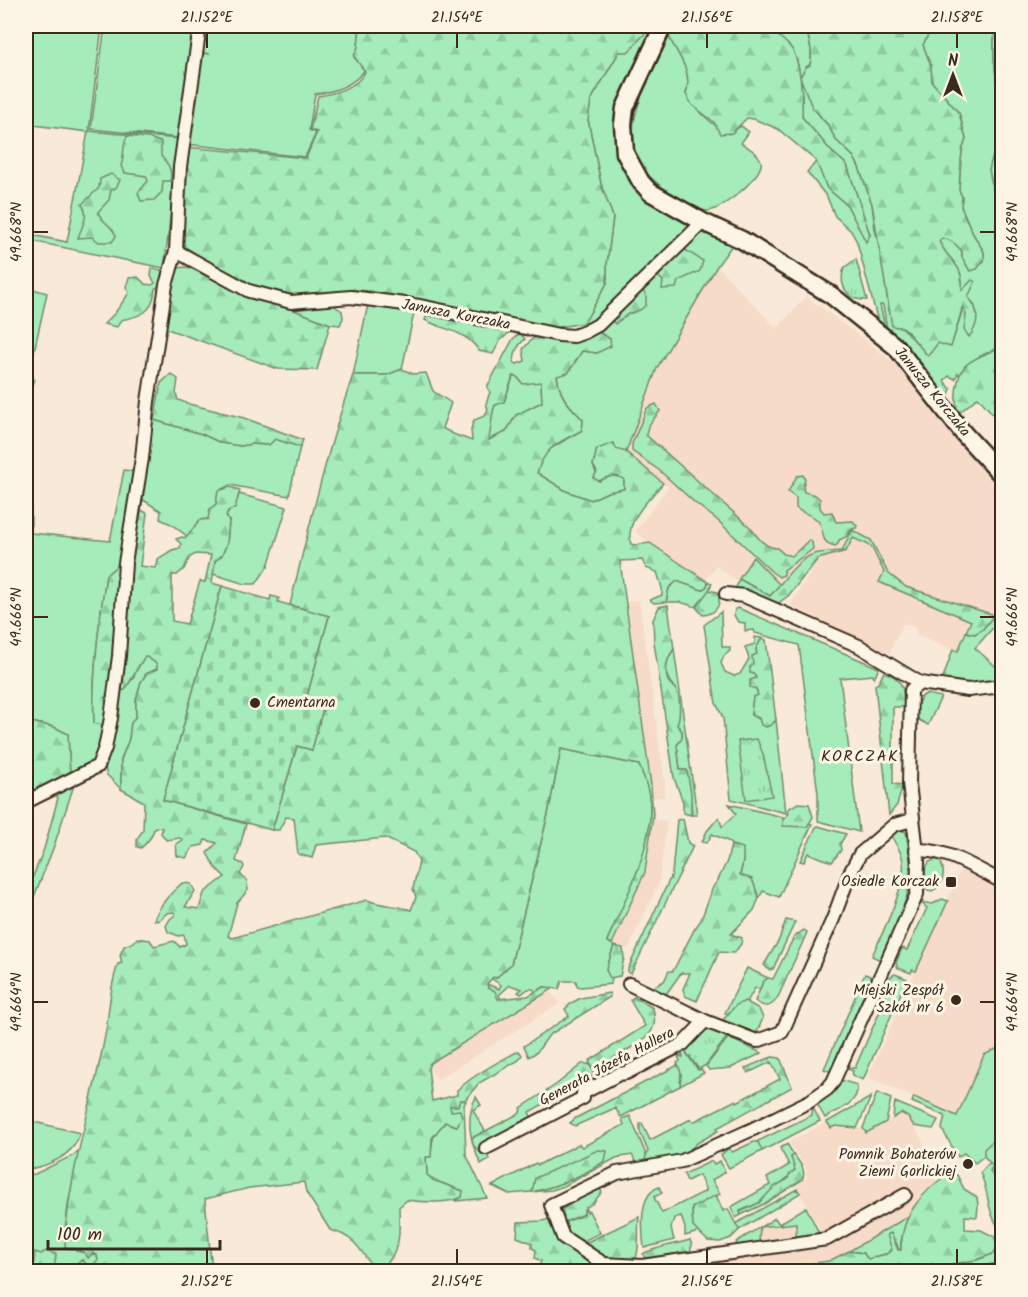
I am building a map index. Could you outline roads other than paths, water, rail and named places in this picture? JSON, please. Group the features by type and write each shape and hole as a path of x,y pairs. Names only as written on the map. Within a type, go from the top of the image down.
{"street":[{"path":"26,802 98,766 105,748 119,656 125,562 142,458 148,401 166,285 176,251 180,167 200,26"},
{"name":"Janusza Korczaka","path":"663,26 626,108 623,124 625,153 641,182 650,192 703,222 742,240 831,296 896,347 964,434 1002,475"},
{"name":"Janusza Korczaka","path":"176,251 249,291 291,302 351,297 420,306 559,335 574,336 598,325 703,222"},
{"path":"726,594 744,596 860,645 920,683 968,690 1002,686"},
{"path":"905,1195 827,1239 642,1266 604,1264 563,1237 552,1205 617,1173 682,1161 810,1101 833,1082 916,894 916,850 909,783 909,714 911,690 920,683"},
{"name":"Generała Józefa Hallera","path":"629,984 705,1021 758,1041 782,1032 860,854 894,825 912,820"},
{"path":"916,850 940,852 1002,882"},
{"name":"Generała Józefa Hallera","path":"486,1148 583,1098 584,1093 619,1074 626,1073 683,1044 705,1021"}],"waterway":[{"path":"959,1272 1002,1263"}],"place":[{"name":"Cmentarna","path":"255,703"},
{"name":"Osiedle Korczak","path":"951,882"},
{"name":"Miejski Zespół Szkół nr 6","path":"956,1000"},
{"name":"Pomnik Bohaterów Ziemi Gorlickiej","path":"968,1164"}],"district":[{"name":"KORCZAK","path":"860,756"}]}
